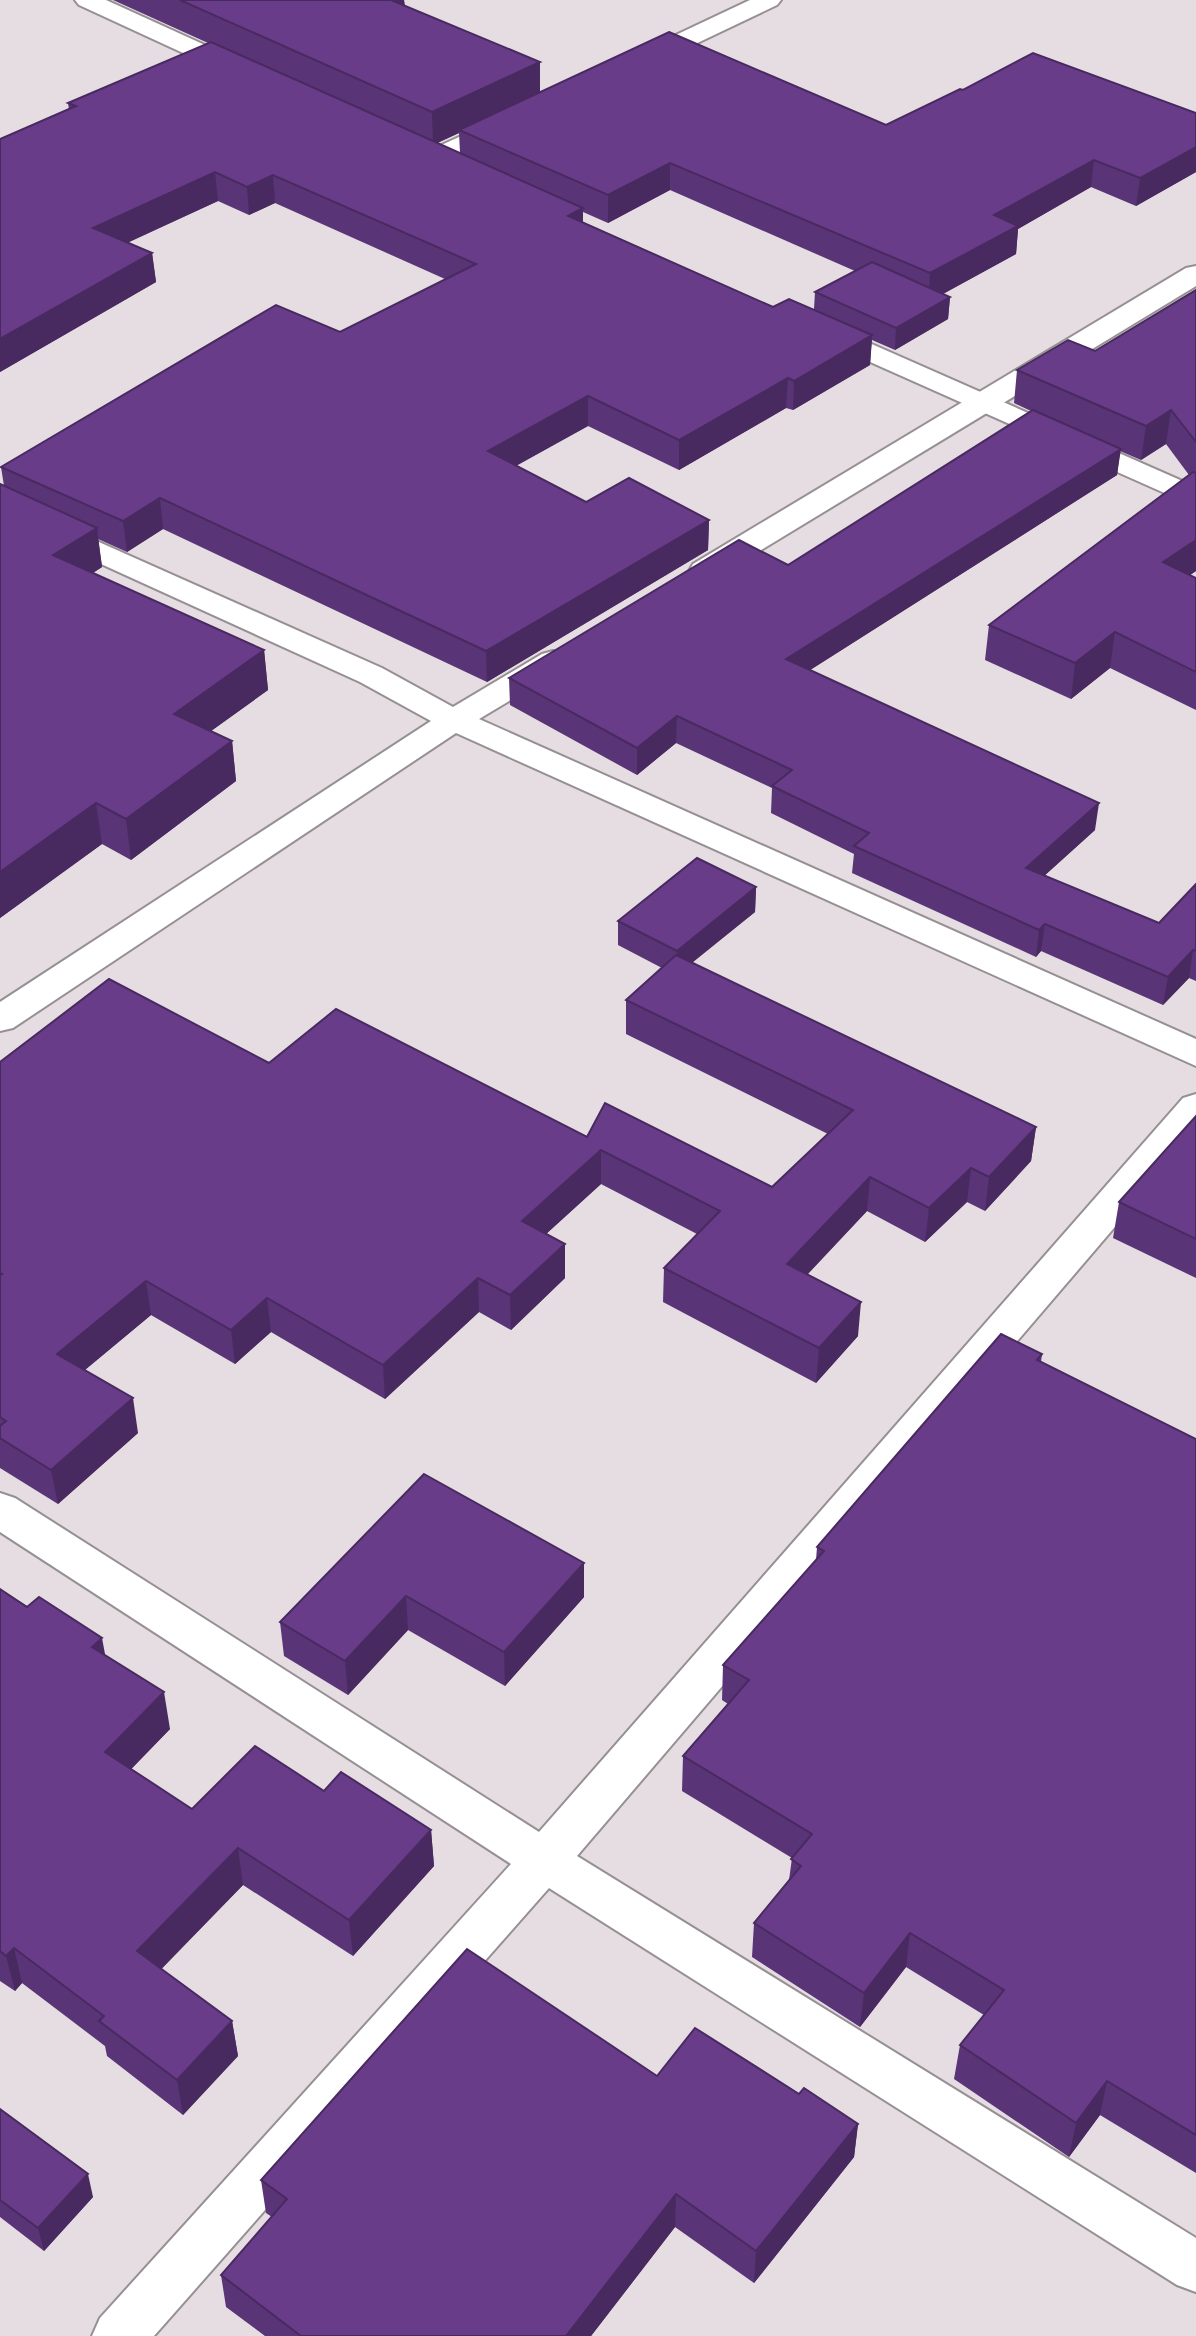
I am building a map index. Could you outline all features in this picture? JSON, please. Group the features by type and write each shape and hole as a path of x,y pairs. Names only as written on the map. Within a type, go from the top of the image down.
{"street":[{"path":"87,0 260,79"},
{"path":"620,70 769,0"},
{"path":"433,158 533,111"},
{"path":"408,147 458,169"},
{"path":"678,586 1196,274"},
{"path":"797,319 1196,498"},
{"path":"0,508 371,675 454,720 1196,1054"},
{"path":"0,1019 454,720 572,650"},
{"path":"119,2336 544,1860 1196,1107"},
{"path":"0,1510 544,1860 1196,2267"}],"building":[{"path":"180,0 391,0 540,62 432,112"},
{"path":"669,32 886,125 960,89 963,90 1033,53 1196,113 1196,147 1140,178 1094,160 994,215 1018,226 930,273 670,163 608,195 459,130"},
{"path":"211,42 583,208 568,216 773,307 789,299 872,335 794,381 788,378 679,440 588,396 488,451 586,502 629,478 709,520 486,651 160,498 123,521 1,467 276,305 340,332 476,264 273,175 247,187 215,172 93,228 152,253 0,339 0,139 76,106 68,103"},
{"path":"872,262 950,297 896,328 815,292"},
{"path":"1196,290 1196,442 1171,410 1146,426 1017,370 1068,340 1095,351"},
{"path":"1033,410 1121,449 786,659 1099,803 1026,868 1159,923 1196,884 1196,951 1193,950 1168,977 1045,924 1039,930 854,846 869,833 772,786 792,770 677,716 637,748 509,678 739,540 788,565"},
{"path":"1193,472 1196,473 1196,540 1163,562 1196,578 1196,672 1115,632 1075,663 989,625"},
{"path":"0,484 97,528 53,555 264,650 174,714 232,741 126,819 96,803 0,872"},
{"path":"697,858 756,887 677,951 618,921"},
{"path":"676,955 1036,1127 989,1177 971,1168 929,1208 870,1177 787,1264 861,1302 819,1348 664,1268 720,1211 601,1150 522,1221 565,1244 510,1295 478,1278 383,1365 267,1298 231,1330 146,1281 57,1354 133,1398 51,1470 0,1438 0,1426 6,1421 0,1417 0,1062 109,979 269,1063 336,1009 587,1137 605,1103 772,1187 853,1110 626,1000"},
{"path":"1196,1116 1196,1239 1119,1202"},
{"path":"1001,1334 1042,1354 1037,1360 1196,1439 1196,2135 1107,2081 1076,2123 960,2045 1004,1990 910,1933 864,1993 754,1923 801,1866 791,1859 812,1834 683,1756 749,1680 723,1665 824,1551 817,1547"},
{"path":"424,1474 584,1563 504,1652 406,1596 345,1661 280,1622"},
{"path":"0,1589 27,1607 39,1597 102,1638 92,1647 164,1692 105,1752 192,1809 255,1746 324,1791 341,1772 431,1830 349,1920 238,1848 137,1951 232,2021 177,2080 99,2021 104,2016 14,1948 6,1956 0,1951"},
{"path":"467,1949 657,2076 695,2028 799,2094 804,2088 858,2124 756,2251 676,2194 566,2336 301,2336 221,2275 287,2199 261,2180"},
{"path":"0,2109 88,2174 38,2228 0,2200"}]}
